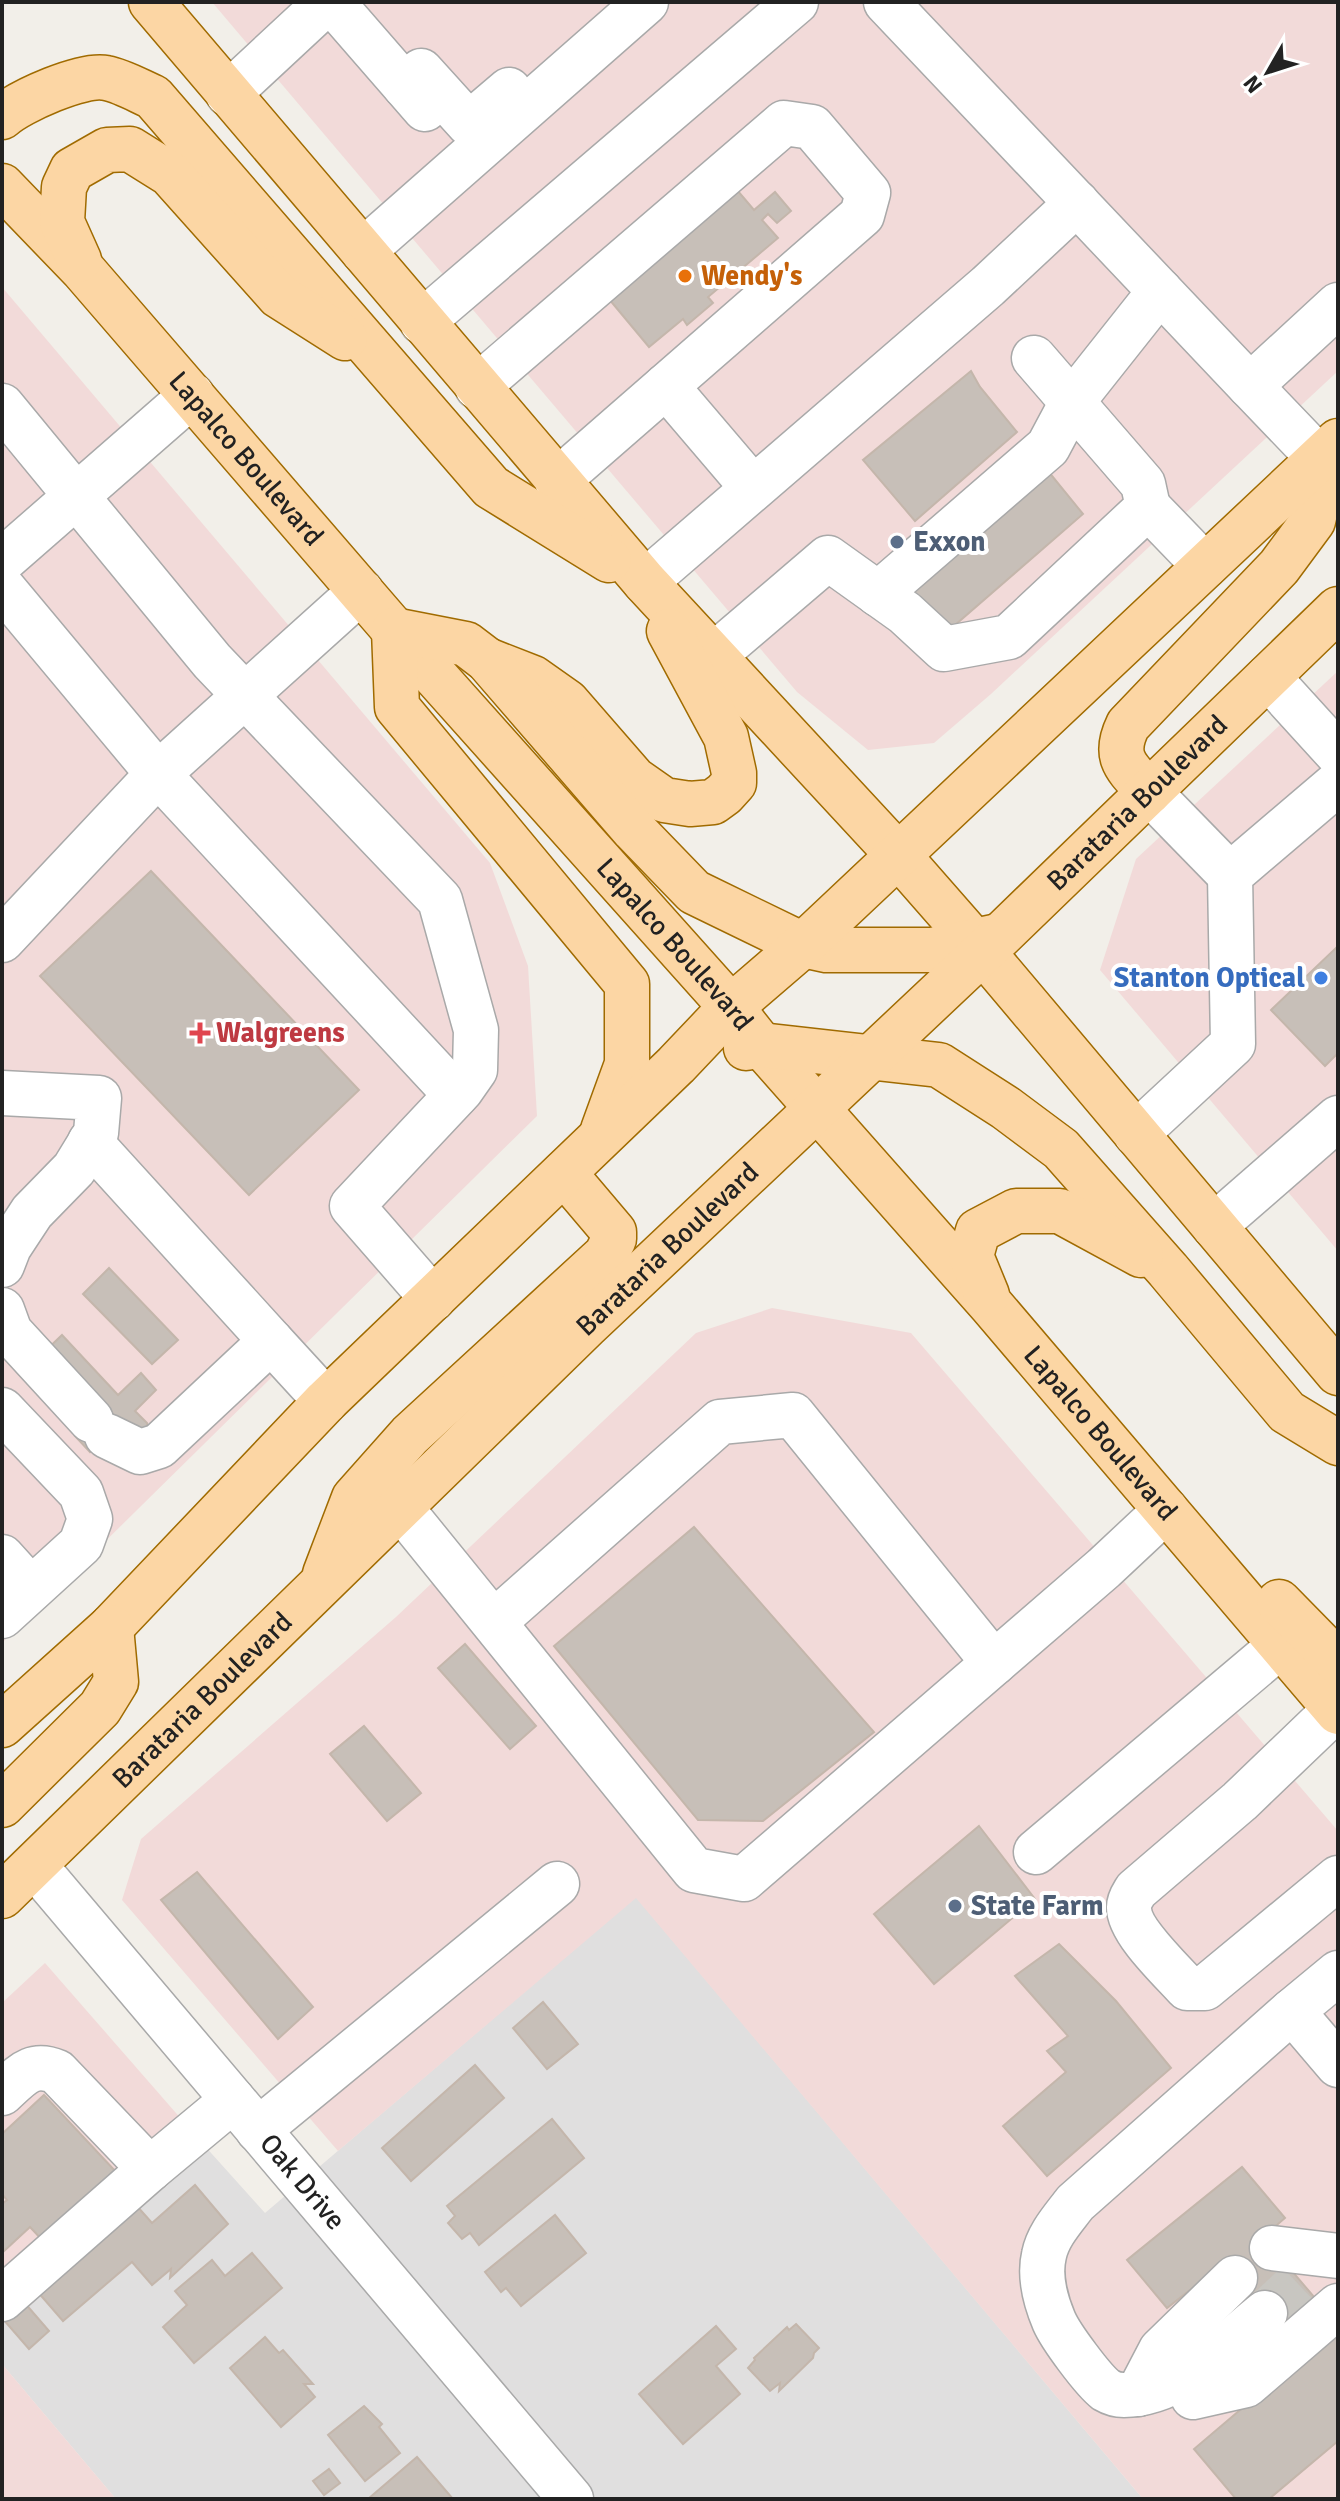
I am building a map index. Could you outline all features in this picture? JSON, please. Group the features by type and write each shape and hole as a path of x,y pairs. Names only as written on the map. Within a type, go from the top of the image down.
{"main road":[{"path":"151,2 645,582 898,855 986,943 1136,1134 1338,1373"},
{"path":"2,117 12,109 68,83 105,77 153,97 491,487 645,582 689,672 726,737 734,783 713,802 690,804 664,800 634,779 567,702 533,678 487,660"},
{"path":"83,270 62,222 64,187 72,170 85,161 107,150 130,149 170,174 279,296 384,363"},
{"name":"Lapalco Boulevard","path":"2,186 83,270 394,630 731,1007 991,1305 1337,1711"},
{"path":"2,1725 111,1627 326,1401 599,1140 731,1007 803,945 1329,450"},
{"path":"1149,792 1123,764 1120,742 1128,725 1279,567 1313,521 1329,450"},
{"name":"Barataria Boulevard","path":"2,1896 603,1310 872,1058 986,943 1149,792 1338,609"},
{"path":"599,1140 627,1064 627,984 397,707 394,630 466,644 487,660 634,830 694,892 803,945 826,950 932,950 986,943"},
{"path":"676,1065 761,1045 939,1065 1006,1108 1061,1149 1287,1412 1338,1443"},
{"path":"322,1584 354,1498 410,1435 606,1255 614,1232 564,1173"},
{"path":"991,1305 971,1256 978,1231 1016,1211 1060,1211 1168,1270"},
{"path":"1166,1510 1287,1609 1338,1662"},
{"path":"2,1805 100,1708 116,1682 111,1627"}],"street":[{"path":"228,94 329,2 469,124 628,5"},
{"path":"422,322 796,2"},
{"path":"886,2 1250,386 1329,450"},
{"path":"363,251 467,158 628,5"},
{"path":"413,78 467,158"},
{"path":"477,387 784,123 812,127 868,193 862,215 557,481"},
{"path":"645,582 988,286 1077,203"},
{"path":"878,594 1048,447 1072,402 1160,291"},
{"path":"1250,386 1338,305"},
{"path":"1034,358 1143,484 1148,507 1205,566"},
{"path":"666,386 753,488"},
{"path":"2,561 192,395"},
{"path":"2,406 212,661 440,900 476,1030 475,1070 456,1095 352,1206 433,1299"},
{"path":"712,657 828,558 905,613 944,649 1009,637 1148,507"},
{"path":"2,587 158,774 456,1095"},
{"path":"2,940 158,774 361,591"},
{"path":"1268,677 1338,754"},
{"path":"1230,875 1338,783"},
{"path":"1136,1134 1233,1044 1230,875 1149,792"},
{"path":"2,1093 99,1098 96,1133 74,1169 32,1212 9,1247 2,1265"},
{"path":"1214,1226 1337,1121"},
{"path":"90,1142 326,1401"},
{"path":"2,1310 10,1332 99,1428 140,1452 159,1446 271,1341"},
{"path":"2,1410 81,1493 90,1519 81,1544 17,1603 2,1557"},
{"path":"494,1622 720,1422 793,1415 994,1663"},
{"path":"400,1507 694,1870 744,1879 1104,1568 1166,1510"},
{"path":"1036,1852 1281,1645"},
{"path":"1337,1711 1240,1801 1136,1890 1129,1912 1136,1929 1187,1988 1205,1988 1338,1878"},
{"name":"Oak Drive","path":"35,1866 571,2499"},
{"path":"2,2299 150,2169 246,2115 557,1884"},
{"path":"1338,1973 1075,2203 1050,2236 1043,2257 1043,2284 1054,2323 1107,2391 1119,2395 1193,2397 1246,2385 1302,2279 1338,2257"},
{"path":"1298,2006 1338,2065"},
{"path":"2,2093 31,2068 44,2067 57,2072 150,2169"},
{"path":"1138,2394 1186,2376 1256,2303 1193,2397"}],"shaded area":[{"path":"212,2 1338,2 1338,371 991,694 934,743 868,750 797,692"},
{"path":"2,287 490,863 528,966 537,1116 2,1643"},
{"path":"1338,671 1338,1251 1100,970 1136,859"},
{"path":"772,1308 911,1333 1338,1831 1338,2499 1143,2499 636,1898 338,2151 122,1900 141,1839 396,1617 696,1333"},
{"path":"636,1897 1143,2499 116,2499 2,2364 2,2311 203,2144 265,2213"},
{"path":"45,1963 203,2144 2,2311 2,2003"},
{"path":"2,2364 116,2499 2,2499"}],"building":[{"name":"Wendy's","path":"737,190 754,210 775,192 791,211 777,223 768,214 762,220 778,238 708,297 713,303 687,325 683,319 649,347 609,299"},
{"path":"971,371 980,387 1017,432 915,521 863,460"},
{"path":"1048,471 1083,514 940,638 905,596"},
{"name":"Walgreens","path":"151,871 359,1090 249,1195 40,976"},
{"name":"Stanton Optical","path":"1338,946 1338,1053 1325,1066 1271,1010"},
{"path":"109,1268 178,1340 152,1364 83,1294"},
{"path":"62,1335 118,1395 141,1373 156,1390 135,1411 147,1423 148,1433 112,1431 90,1452 75,1436 96,1415 40,1356"},
{"path":"694,1527 874,1732 763,1821 698,1820 554,1646"},
{"path":"465,1644 536,1726 510,1749 438,1668"},
{"path":"364,1726 421,1793 387,1821 330,1754"},
{"name":"State Farm","path":"979,1826 1035,1899 934,1984 874,1914"},
{"path":"197,1872 313,2007 278,2039 161,1900"},
{"path":"1059,1944 1116,2001 1171,2068 1047,2176 1003,2126 1066,2072 1047,2051 1068,2036 1015,1976"},
{"path":"543,2002 578,2044 547,2069 513,2028"},
{"path":"475,2065 504,2098 411,2181 382,2148"},
{"path":"44,2095 117,2173 44,2242 30,2227 2,2253 2,2204 7,2200 2,2194 2,2134"},
{"path":"552,2119 584,2158 479,2245 470,2233 462,2239 448,2223 455,2216 447,2206"},
{"path":"1242,2167 1285,2218 1263,2237 1320,2304 1284,2335 1223,2264 1167,2308 1127,2260"},
{"path":"195,2185 228,2224 170,2278 171,2269 152,2285 132,2262 63,2321 37,2291 136,2205 152,2223"},
{"path":"555,2215 586,2253 521,2306 506,2288 501,2292 485,2272"},
{"path":"252,2253 282,2288 194,2363 163,2327 187,2305 175,2291 212,2260 225,2276"},
{"path":"23,2301 49,2331 29,2349 3,2319"},
{"path":"796,2324 819,2348 813,2358 779,2391 780,2383 770,2391 748,2368 754,2358 787,2327 789,2330"},
{"path":"716,2326 736,2349 716,2366 740,2394 683,2444 639,2394"},
{"path":"1338,2327 1338,2441 1269,2499 1236,2499 1194,2449"},
{"path":"265,2337 279,2353 283,2350 313,2384 304,2384 315,2397 281,2427 230,2368"},
{"path":"364,2406 382,2424 379,2427 400,2453 365,2481 328,2435"},
{"path":"417,2457 453,2499 368,2499"},
{"path":"329,2469 340,2483 324,2495 313,2481"}],"tunnel":[{"path":"1265,2313 1300,2280"}],"place":[{"name":"Wendy's","path":"685,276"},
{"name":"Exxon","path":"897,542"},
{"name":"Stanton Optical","path":"1321,978"},
{"name":"Walgreens","path":"200,1033"},
{"name":"State Farm","path":"955,1906"}]}
